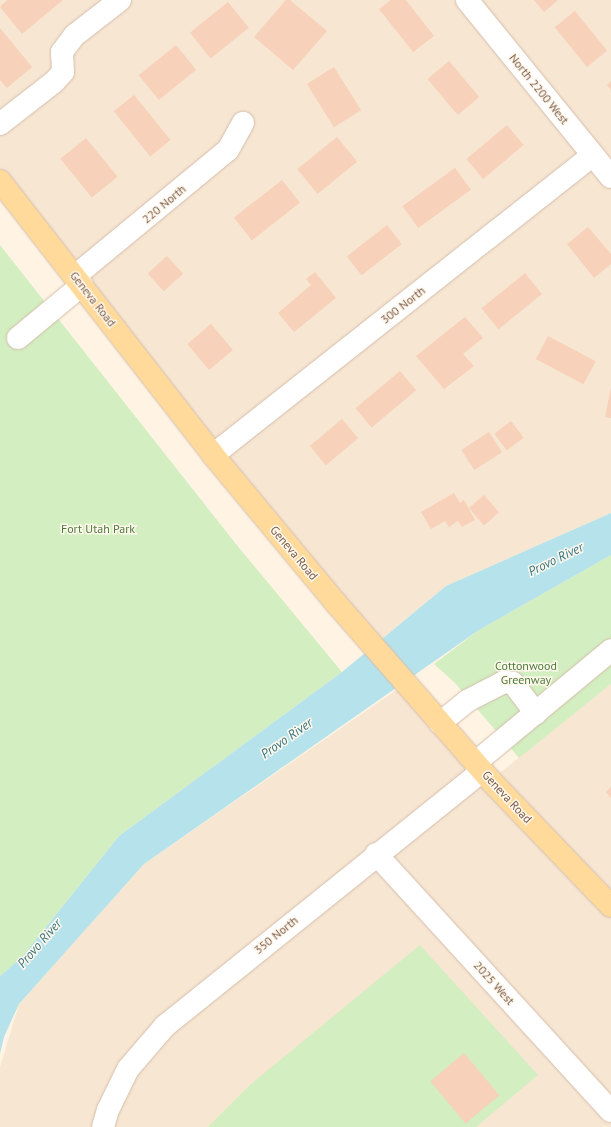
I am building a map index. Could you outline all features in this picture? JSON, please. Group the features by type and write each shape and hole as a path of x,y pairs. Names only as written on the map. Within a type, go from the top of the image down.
{"main road":[{"name":"Geneva Road","path":"0,181 213,455 335,602 479,767 611,906"}],"street":[{"path":"0,124 54,82 64,72 62,52 75,35 120,0"},
{"name":"North 2200 West","path":"467,0 611,177"},
{"name":"220 North","path":"18,338 79,281 228,150 243,123"},
{"name":"300 North","path":"213,455 593,155"},
{"name":"350 North","path":"103,1127 108,1110 128,1069 165,1026 376,854 479,767 536,713 611,650"},
{"path":"437,720 467,701 504,682 513,683 536,713"},
{"name":"2025 West","path":"376,854 611,1111"}],"shaded area":[{"path":"0,0 611,0 611,513 446,586 373,646 0,182"},
{"path":"405,684 491,780 611,684 611,1127 0,1127 0,1067 19,1004 144,864"}],"green space":[{"name":"Fort Utah Park","path":"0,245 236,544 342,672 119,836 22,957 0,976"},
{"name":"Cottonwood Greenway","path":"611,555 611,684 519,758 455,683 434,664 479,630"},
{"path":"420,945 538,1075 476,1127 208,1127 251,1084"}],"water":[{"name":"Provo River","path":"611,513 611,555 479,630 144,864 19,1004 4,1037 0,1054 0,976 22,957 119,836 342,672 446,586"}],"building":[{"path":"7,0 63,0 22,34 0,7"},
{"path":"286,0 290,0 327,31 293,70 254,37"},
{"path":"391,0 406,0 434,36 413,52 379,9"},
{"path":"534,0 558,0 544,12"},
{"path":"228,2 249,28 211,58 190,33"},
{"path":"575,11 607,51 587,67 555,27"},
{"path":"0,28 32,67 7,88 0,80"},
{"path":"176,45 196,70 159,100 139,75"},
{"path":"449,61 479,97 458,115 428,79"},
{"path":"334,67 361,110 334,127 307,84"},
{"path":"611,81 611,90 607,85"},
{"path":"134,95 171,140 150,156 114,111"},
{"path":"507,125 524,145 483,179 466,159"},
{"path":"337,137 357,162 318,194 297,169"},
{"path":"86,138 117,177 92,198 60,159"},
{"path":"455,168 471,190 418,228 402,206"},
{"path":"282,180 300,203 252,240 234,218"},
{"path":"387,225 402,244 362,275 347,256"},
{"path":"588,227 611,254 611,264 594,278 567,244"},
{"path":"167,256 183,274 164,291 148,273"},
{"path":"315,272 336,298 294,332 278,313 311,285 306,279"},
{"path":"525,273 542,294 498,329 481,308"},
{"path":"465,317 483,338 463,354 474,366 444,389 416,356"},
{"path":"211,324 233,350 209,370 187,344"},
{"path":"548,336 596,361 583,384 536,359"},
{"path":"400,371 416,390 372,427 356,408"},
{"path":"611,388 611,418 605,417"},
{"path":"342,419 358,438 326,465 310,446"},
{"path":"511,421 524,438 507,450 494,434"},
{"path":"489,432 502,452 474,470 461,450"},
{"path":"454,493 460,503 464,500 475,520 462,527 458,521 449,527 445,521 431,529 421,512"},
{"path":"484,495 499,512 484,525 469,508"},
{"path":"611,787 611,798 606,792"},
{"path":"464,1053 499,1095 466,1123 430,1081"}]}
